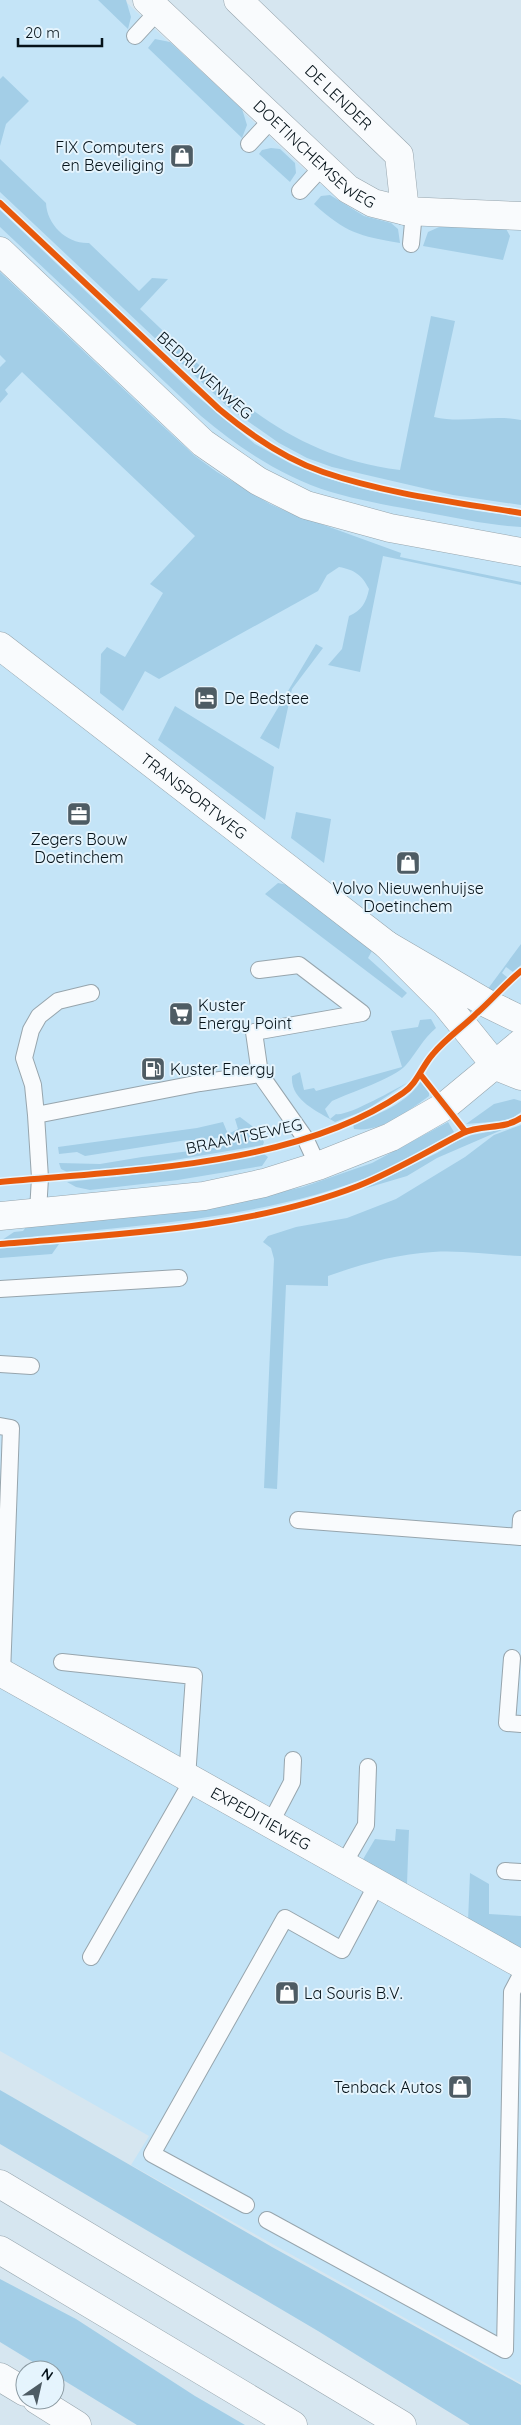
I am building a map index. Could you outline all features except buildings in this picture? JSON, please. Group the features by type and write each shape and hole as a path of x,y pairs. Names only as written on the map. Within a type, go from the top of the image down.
{"main road":[{"name":"DE LENDER","path":"238,0 399,155 410,212"},
{"name":"DOETINCHEMSEWEG","path":"153,5 348,189 373,203 410,212 521,216"},
{"path":"0,252 203,443 258,481 306,506 390,528 521,552"},
{"name":"TRANSPORTWEG","path":"0,646 387,945 445,1003 496,1066"},
{"name":"TRANSPORTWEG","path":"387,945 488,1004 521,1020"},
{"path":"0,1216 204,1196 264,1183 318,1166 391,1138 445,1106 496,1066 521,1043"},
{"path":"496,1066 521,1076"},
{"name":"EXPEDITIEWEG","path":"1,1673 521,1964"},
{"path":"0,2184 402,2425"},
{"path":"0,2250 293,2425"},
{"path":"0,2377 15,2386"},
{"path":"53,2410 77,2425"}],"lane":[{"path":"135,36 153,5"},
{"path":"249,144 273,118"},
{"path":"300,191 324,166"},
{"path":"410,212 411,244"},
{"path":"259,970 299,965 362,1013 254,1032 260,1074 305,1138 318,1166"},
{"path":"38,1211 40,1178 36,1115 33,1084 24,1058 30,1030 39,1016 58,1001 91,993"},
{"path":"36,1115 200,1083 260,1074"},
{"path":"0,1288 179,1278"},
{"path":"0,1364 31,1366"},
{"path":"0,1426 11,1428 1,1673"},
{"path":"298,1520 520,1537 521,1519"},
{"path":"512,1658 507,1723 521,1724"},
{"path":"62,1662 194,1676 189,1779 91,1957"},
{"path":"270,1824 292,1782 293,1760"},
{"path":"343,1865 366,1825 368,1767"},
{"path":"246,2205 152,2154 285,1918 342,1950 377,1884"},
{"path":"267,2220 505,2350 512,1992 521,1975"}],"shaded area":[{"path":"0,0 124,0 320,184 378,217 521,225 521,2383 131,2165 149,2136 0,2051"},
{"path":"98,0 126,0 131,17 128,29"},
{"path":"155,39 170,42 242,109 247,125 242,138 148,48"},
{"path":"3,76 29,101 6,124 0,146 0,79"},
{"path":"280,149 295,163 296,173 290,182 259,154 262,150"},
{"path":"0,159 46,203 50,219 60,232 73,240 89,243 139,291 152,278 168,279 140,309 199,365 256,413 288,433 321,449 358,462 400,470 431,316 455,321 434,417 456,420 510,418 521,420 521,505 453,495 332,467 307,458 279,443 229,408 0,192"},
{"path":"330,195 364,216 391,223 398,229 400,243 354,232 335,221 314,204 321,196"},
{"path":"0,210 192,392 255,444 293,465 330,479 368,490 477,511 521,517 521,527 460,519 342,495 313,486 278,470 230,439 201,416 0,227"},
{"path":"448,223 505,227 510,236 503,260 423,246 428,232"},
{"path":"0,272 195,456 217,472 270,504 401,553 400,557 521,582 521,585 383,556 360,672 328,665 342,649 349,616 363,606 369,589 364,580 357,574 339,567 327,575 318,591 159,679 145,671 123,711 100,693 101,654 107,647 125,657 163,593 150,584 195,536 22,372 5,390 8,394 0,403 0,367 6,361 0,355"},
{"path":"316,644 323,648 292,689 279,749 260,738"},
{"path":"175,706 274,767 265,820 158,740"},
{"path":"296,812 331,819 324,863 291,838"},
{"path":"278,883 288,885 373,949 368,958 407,993 402,998 265,894"},
{"path":"521,944 521,965 513,972 506,967 502,973 508,978 493,992 487,990"},
{"path":"431,1019 436,1028 406,1065 382,1080 332,1101 325,1109 330,1119 336,1114 342,1114 360,1107 407,1083 366,1110 335,1122 313,1109 306,1104 295,1092 292,1076 300,1072 304,1090 314,1088 316,1091 402,1067 391,1031 418,1027 420,1020"},
{"path":"421,1081 429,1096 421,1102 394,1120 374,1128 354,1129 353,1124 390,1108 408,1096"},
{"path":"514,1099 521,1101 521,1112 513,1118 502,1121 466,1124 494,1104"},
{"path":"240,1117 256,1129 264,1142 263,1145 145,1165 67,1172 61,1169 59,1163 100,1164 222,1147 226,1140 222,1137 187,1140 85,1156 77,1152 59,1154 58,1147 197,1128 223,1122 228,1134 238,1129 235,1119"},
{"path":"448,1122 454,1132 415,1155 374,1175 329,1191 283,1203 190,1220 2,1240 14,1232 23,1231 26,1227 179,1211 236,1202 303,1187 372,1163"},
{"path":"521,1125 521,1256 455,1252 420,1253 380,1260 328,1276 328,1286 286,1285 277,1489 264,1488 274,1259 271,1248 263,1242 268,1236 296,1227 347,1218 396,1199 465,1157 494,1135"},
{"path":"504,1129 437,1158 407,1176 363,1189 437,1153 457,1141 472,1135"},
{"path":"264,1154 268,1157 262,1166 178,1180 90,1190 76,1187 67,1182 142,1174"},
{"path":"59,1244 52,1254 0,1258 0,1248"},
{"path":"396,1829 409,1830 407,1884 401,1885 362,1861 375,1839 395,1841"},
{"path":"470,1873 489,1884 489,1914 521,1916 521,1950 468,1921"},
{"path":"0,2090 272,2247 521,2385 521,2425 470,2425 318,2331 0,2144"},
{"path":"0,2279 76,2319 195,2396 245,2425 137,2425 65,2381 65,2360 30,2360 0,2342"}],"cycle path":[{"name":"BEDRIJVENWEG","path":"0,203 219,409 268,445 309,467 347,480 421,497 521,513"},
{"name":"BRAAMTSEWEG","path":"0,1182 155,1168 209,1161 262,1151 313,1136 360,1118 408,1089 438,1049 521,971"},
{"path":"420,1074 465,1131"},
{"path":"0,1244 136,1233 227,1221 272,1212 358,1186 470,1130 500,1126 521,1118"}],"place":[{"name":"FIX Computers en Beveiliging","path":"182,156"},
{"name":"De Bedstee","path":"206,698"},
{"name":"Zegers Bouw Doetinchem","path":"79,814"},
{"name":"Volvo Nieuwenhuijse Doetinchem","path":"408,863"},
{"name":"Kuster Energy Point","path":"181,1014"},
{"name":"Kuster Energy","path":"153,1069"},
{"name":"La Souris B.V.","path":"287,1993"},
{"name":"Tenback Autos","path":"460,2087"}]}
